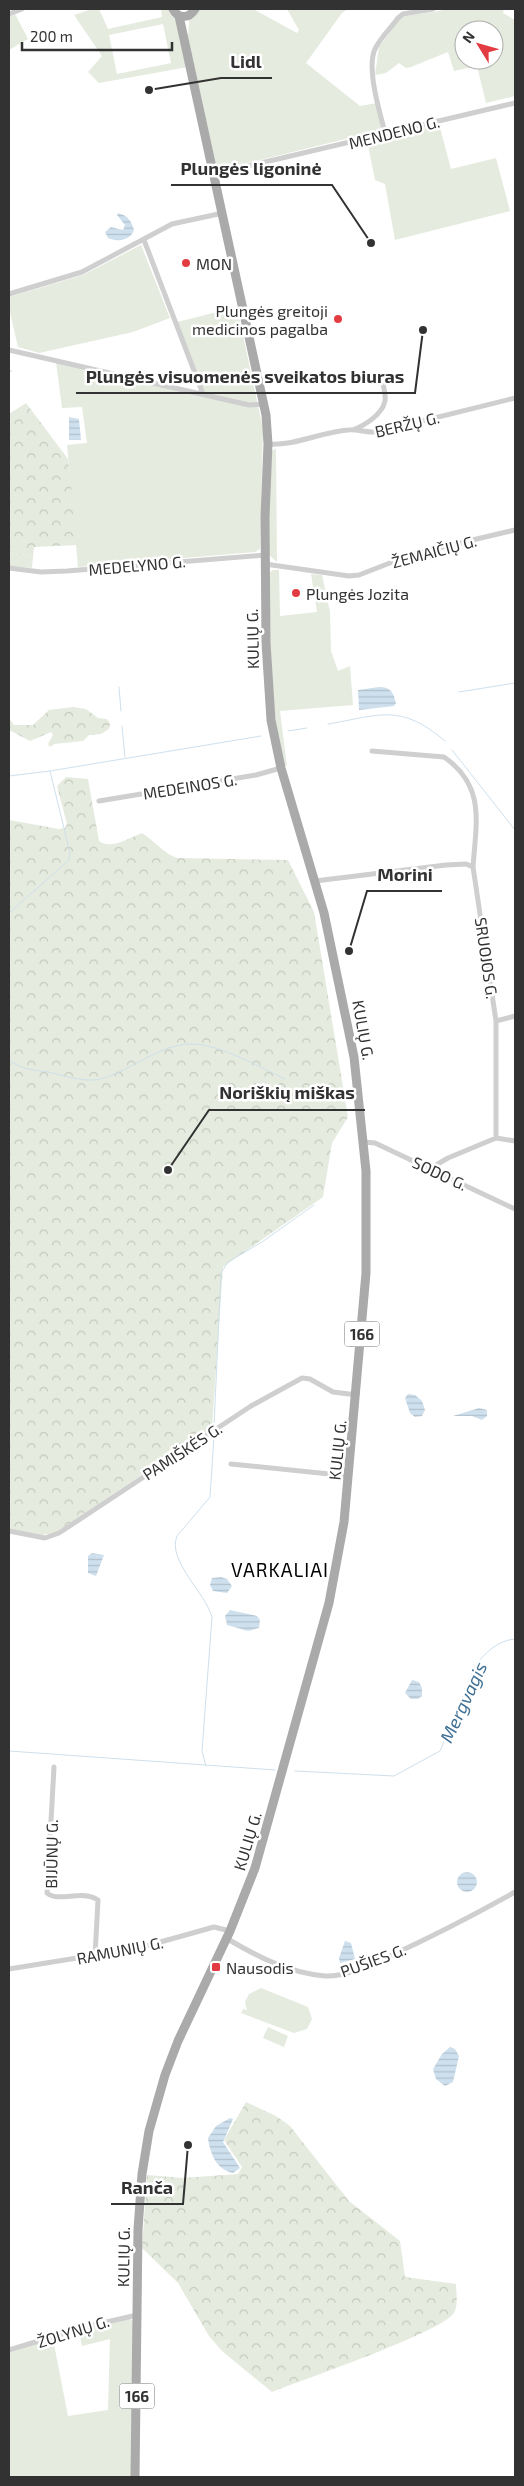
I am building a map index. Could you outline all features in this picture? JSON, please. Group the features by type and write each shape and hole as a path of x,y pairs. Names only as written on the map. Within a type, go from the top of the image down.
{"main road":[{"name":"166","path":"195,9 180,14 264,404"},
{"name":"KULIŲ G.","path":"135,2477 140,2196 152,2121 165,2075 178,2041 228,1935 258,1858 322,1632 340,1548 349,1476 366,1274 364,1142 358,1084 346,1013 316,881 281,768 271,720 268,682 265,559 268,444 264,404"}],"street":[{"path":"9,14 22,9"},
{"path":"384,133 372,76 372,58 376,48 403,14 434,9"},
{"name":"MENDENO G.","path":"214,174 515,103"},
{"path":"9,294 82,272 172,224 222,213"},
{"path":"144,240 203,394"},
{"path":"9,350 249,405 264,404"},
{"path":"352,430 365,425 379,411 385,400 383,384"},
{"name":"BERŽŲ G.","path":"268,444 286,444 352,430 369,433 378,432 515,398"},
{"name":"ŽEMAIČIŲ G.","path":"265,559 349,576 359,575 414,554 515,530"},
{"name":"MEDELYNO G.","path":"9,568 60,572 265,559"},
{"name":"SRUOJOS G.","path":"372,751 444,756 453,763 473,789 476,815 473,866 496,1021 496,1138"},
{"name":"MEDEINOS G.","path":"99,800 256,775 281,768"},
{"path":"316,881 446,865 473,866"},
{"path":"496,1021 515,1016"},
{"path":"432,1168 448,1158 496,1138 515,1141"},
{"name":"SODO G.","path":"364,1142 375,1143 432,1168 515,1209"},
{"name":"PAMIŠKĖS G.","path":"9,1531 45,1538 59,1533 251,1406 302,1378 310,1378 333,1392 357,1395"},
{"path":"231,1464 349,1476"},
{"name":"BIJŪNŲ G.","path":"54,1767 47,1893 52,1896 84,1895 98,1900 95,1956"},
{"name":"PUŠIES G.","path":"228,1935 272,1964 325,1976 343,1974 369,1965 440,1934 515,1892"},
{"name":"RAMUNIŲ G.","path":"9,1968 95,1956 166,1942 214,1926 228,1935"},
{"name":"ŽOLYNŲ G.","path":"9,2350 85,2327 137,2315"}],"green space":[{"path":"92,9 99,9 108,29 162,17 161,9 169,9 179,22 188,67 99,83 88,72 102,56 74,15","holes":["163,24 171,63 117,74 109,35"]},
{"path":"197,9 253,9 297,33 299,30 287,9 348,9 342,13 306,63 360,106 377,103 382,130 223,169 216,165 188,37 189,20"},
{"path":"450,9 504,9 503,13 515,20 515,96 486,103 478,70 504,70 504,20 454,20 454,70 459,70 454,71 448,52 411,67 406,68 399,63 386,73 375,75 379,47 401,17"},
{"path":"15,14 28,39 9,50 9,17"},
{"path":"439,124 451,169 496,158 510,211 395,240 385,184 375,180 367,140"},
{"path":"141,245 170,318 133,332 39,353 18,347 9,308 9,297 83,275"},
{"path":"237,307 263,429 260,549 255,552 78,567 67,445 87,443 82,407 62,408 56,362 206,397 177,322"},
{"path":"26,403 68,459 78,545 34,547 33,557 9,553 9,414"},
{"path":"276,448 277,562 269,555 268,540 271,452"},
{"path":"9,553 33,557 32,568 9,566"},
{"path":"273,570 279,570 280,616 317,612 311,574 322,575 330,612 331,651 338,671 350,666 353,705 280,711 287,766 284,765 279,741 273,693 269,573"},
{"path":"73,707 86,709 98,718 107,719 110,724 109,729 101,734 89,735 83,741 54,744 50,747 48,744 53,735 51,732 30,741 9,730 9,718 14,725 33,725 49,710"},
{"path":"66,777 88,779 99,841 104,843 114,844 142,833 168,854 177,858 288,860 314,912 348,1117 332,1143 323,1197 223,1267 212,1428 55,1533 41,1535 9,1529 9,820 59,829 65,828 67,824 57,786"},
{"path":"261,1988 308,2007 312,2019 307,2029 294,2033 241,2013 243,2009 247,2010 245,2002 249,1994"},
{"path":"268,2027 288,2036 284,2047 263,2038"},
{"path":"246,2102 276,2116 290,2126 349,2201 400,2241 405,2277 456,2284 457,2303 453,2314 423,2333 272,2392 222,2351 209,2336 178,2283 142,2248 147,2175 183,2178 238,2174 242,2167 224,2140"},
{"path":"128,2317 133,2323 131,2477 9,2477 9,2353 53,2339 68,2416 108,2410 110,2339 82,2346 79,2331"}],"water":[{"path":"118,213 129,219 134,230 130,236 115,240 108,238 105,232 111,227 123,230 125,225 117,215"},
{"path":"69,417 79,419 81,440 69,440"},
{"path":"379,687 391,691 396,703 394,706 359,710 358,690"},
{"path":"408,1394 415,1395 422,1401 425,1410 422,1416 415,1417 410,1413 405,1398"},
{"path":"479,1408 487,1410 487,1416 482,1420 472,1416 453,1416"},
{"path":"92,1553 104,1555 96,1576 88,1573 88,1556"},
{"path":"221,1577 227,1579 232,1586 227,1593 213,1591 210,1585 212,1578"},
{"path":"230,1610 257,1616 260,1620 259,1628 248,1631 227,1625 225,1616"},
{"path":"412,1680 419,1682 422,1688 422,1696 418,1699 411,1699 405,1693"},
{"path":"467,1872 474,1875 477,1882 474,1889 467,1892 460,1889 457,1882 460,1875"},
{"path":"345,1941 351,1943 355,1959 340,1963 339,1958"},
{"path":"450,2047 455,2049 459,2056 453,2082 445,2086 436,2079 433,2069 442,2054"},
{"path":"230,2118 233,2119 223,2142 240,2168 233,2173 223,2169 215,2160 210,2150 208,2138 216,2126"}],"waterway":[{"path":"459,692 515,683"},
{"path":"119,687 121,711"},
{"path":"328,724 376,715 390,715 415,721 445,741"},
{"path":"122,726 125,757"},
{"path":"288,731 307,728"},
{"path":"9,776 261,736"},
{"path":"452,750 515,830"},
{"path":"9,913 69,860 70,853 50,771"},
{"path":"9,1060 27,1069 94,1080 112,1075 168,1048 192,1044 227,1052 285,1079"},
{"path":"214,1426 221,1273 228,1262 262,1242 314,1205"},
{"path":"206,1766 202,1751 212,1617 208,1607 182,1566 175,1546 177,1536 210,1497 214,1436"},
{"name":"Mergvagis","path":"295,1771 394,1776 440,1751 475,1666 492,1648 503,1642 515,1639"},
{"name":"Mergvagis","path":"9,1751 275,1770"}],"place":[{"name":"Lidl","path":"149,90"},
{"name":"Plungės ligoninė","path":"371,243"},
{"name":"MON","path":"186,263"},
{"name":"Plungės greitoji medicinos pagalba","path":"338,319"},
{"name":"Plungės visuomenės sveikatos biuras","path":"423,330"},
{"name":"Plungės Jozita","path":"296,593"},
{"name":"Morini","path":"349,951"},
{"name":"Noriškių miškas","path":"168,1170"},
{"name":"Nausodis","path":"216,1967"},
{"name":"Ranča","path":"188,2145"}],"district":[{"name":"VARKALIAI","path":"280,1569"}]}
